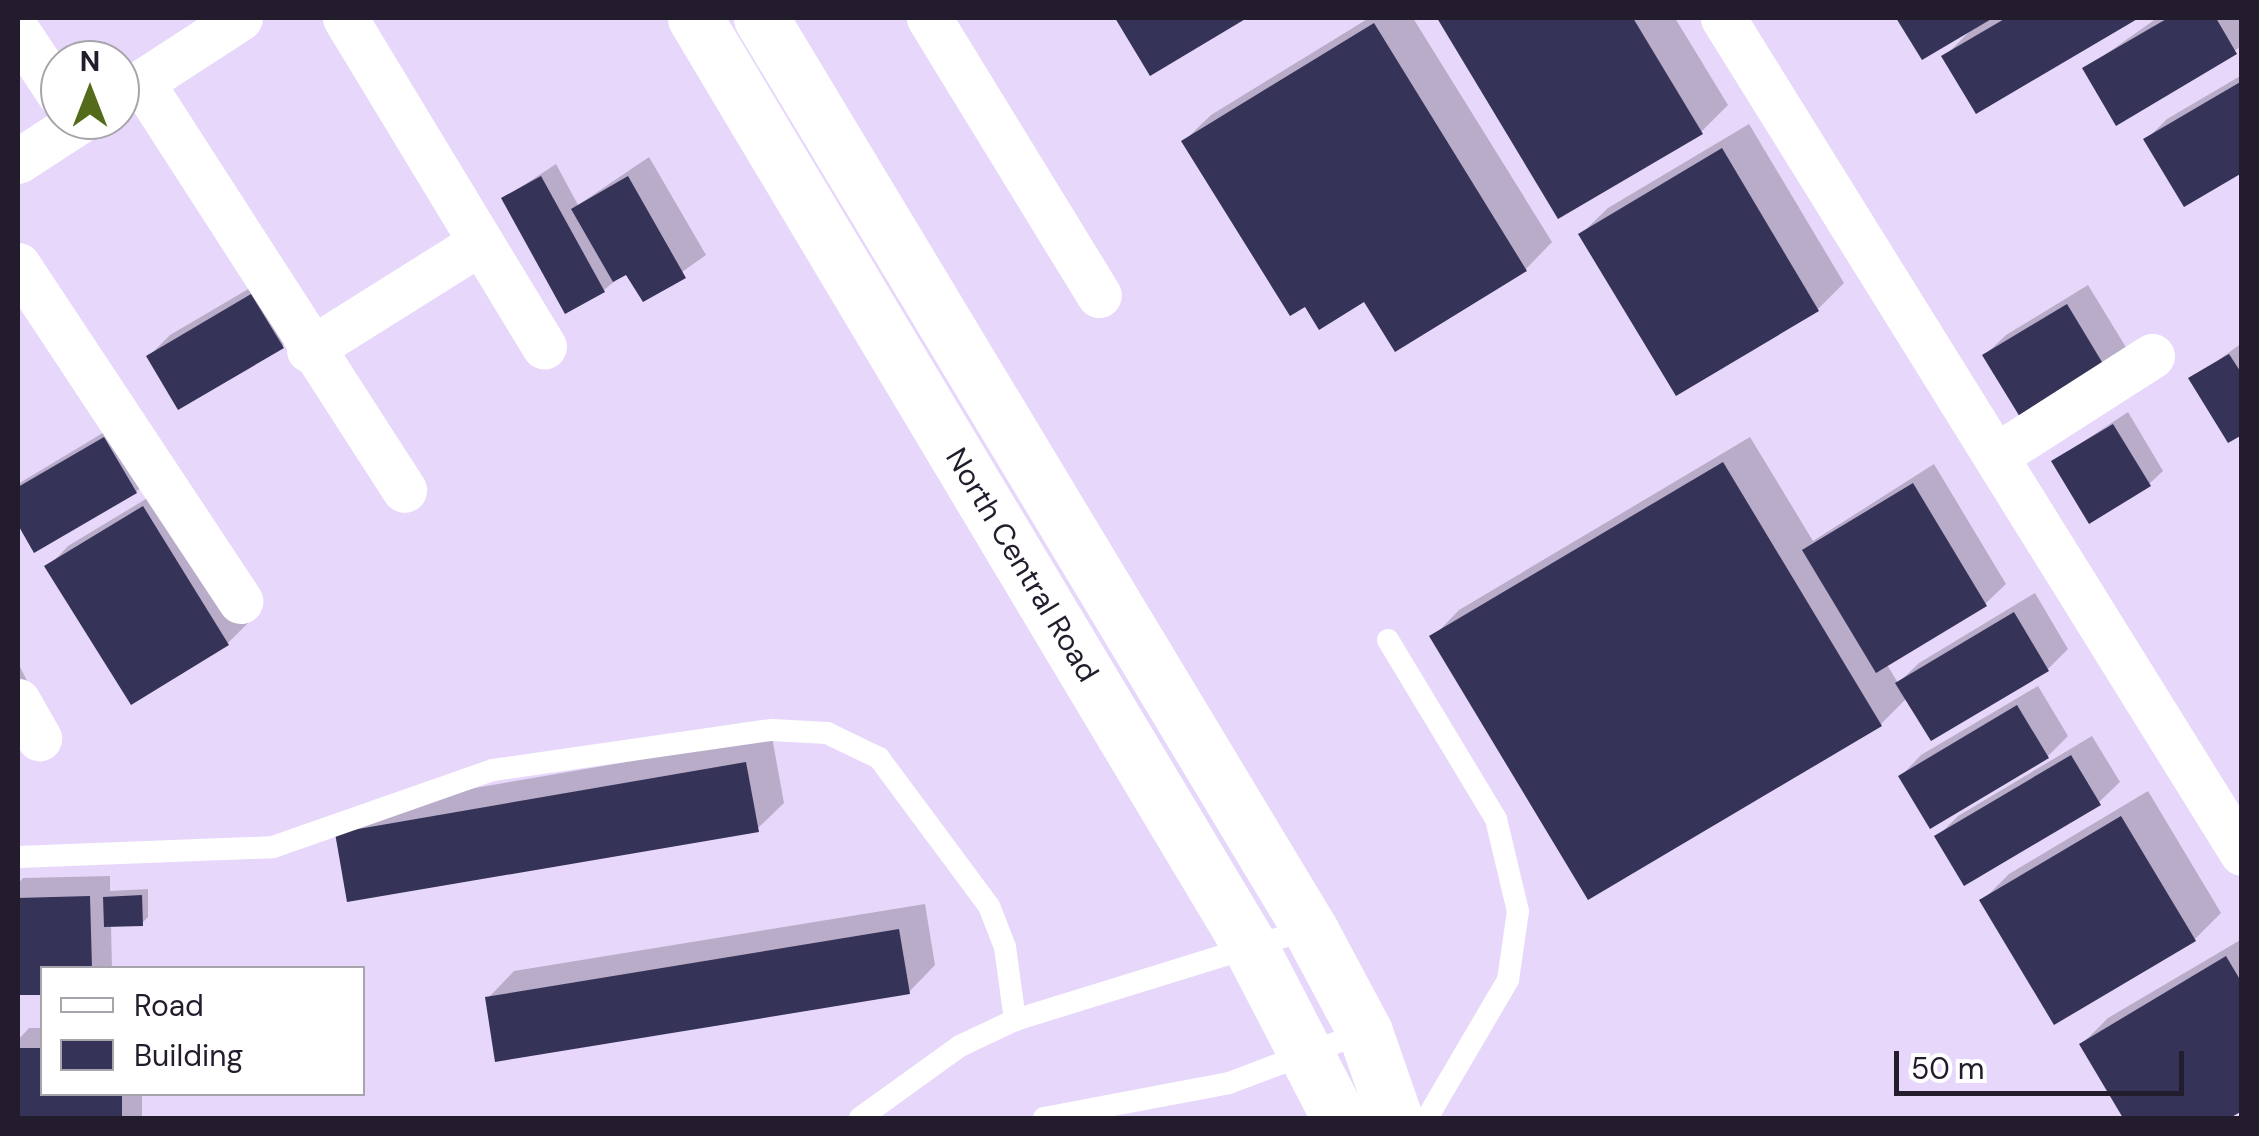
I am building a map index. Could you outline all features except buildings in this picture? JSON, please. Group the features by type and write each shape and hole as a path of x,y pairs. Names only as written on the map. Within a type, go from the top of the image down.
{"main road":[{"name":"North Central Road","path":"695,18 1251,948 1339,1118"},
{"name":"North Central Road","path":"760,18 1310,929 1365,1032 1395,1118"}],"street":[{"path":"140,83 240,18"},
{"path":"346,18 478,244 544,346"},
{"path":"929,18 1099,294"},
{"path":"1723,18 2242,853"},
{"path":"18,32 40,64"},
{"path":"140,102 404,490"},
{"path":"18,160 42,140"},
{"path":"309,350 478,244"},
{"path":"18,265 240,601"},
{"path":"1997,456 2152,356"}],"lane":[{"path":"1388,640 1496,819 1518,911 1508,980 1427,1118"},
{"path":"18,858 273,847 493,770 772,730 826,733 879,758 989,906 1005,948 1015,1020"},
{"path":"869,1116 960,1046 1015,1020 1310,929"},
{"path":"1044,1118 1229,1083 1310,1057 1365,1032"}]}
